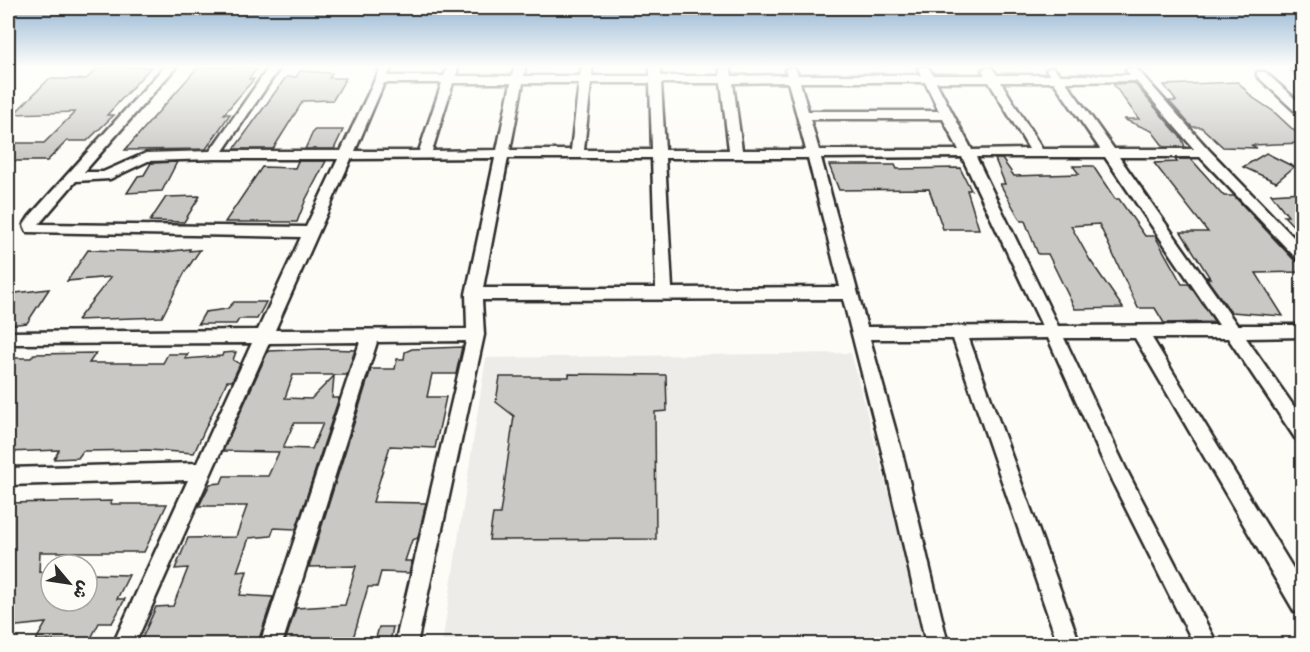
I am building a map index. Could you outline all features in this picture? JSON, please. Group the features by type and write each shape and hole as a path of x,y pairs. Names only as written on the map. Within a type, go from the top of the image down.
{"street":[{"path":"142,97 34,220 31,225 32,229 311,232"},
{"path":"214,155 253,97"},
{"path":"124,645 372,97"},
{"path":"424,154 444,97"},
{"path":"406,645 476,335 474,294 513,97"},
{"path":"577,155 584,97"},
{"path":"656,97 664,293"},
{"path":"729,97 736,155"},
{"path":"798,97 811,154 895,464 936,645"},
{"path":"938,97 968,153 1054,332 1119,476 1206,645"},
{"path":"1004,97 1038,153"},
{"path":"1070,97 1302,432"},
{"path":"1156,97 1204,153 1302,255"},
{"path":"1287,97 1302,111"},
{"path":"802,115 947,115"},
{"path":"72,177 105,176 146,157 214,155 1204,153"},
{"path":"474,294 849,292"},
{"path":"859,333 1302,331"},
{"path":"1140,332 1302,603"},
{"path":"959,333 1069,645"},
{"path":"271,645 371,334"},
{"path":"8,338 476,335"},
{"path":"8,476 201,471"}],"shaded area":[{"path":"851,353 928,642 442,644 486,358"}],"building":[{"path":"31,97 123,97 107,115 114,115 87,141 67,141 47,161 8,161 8,146 17,143 44,143 75,112 14,114"},
{"path":"171,97 238,97 224,114 230,114 206,149 125,150"},
{"path":"271,97 335,97 333,100 303,101 273,149 234,149"},
{"path":"1123,97 1146,97 1182,139 1185,147 1164,147 1152,131 1123,119 1139,119"},
{"path":"1173,97 1253,97 1273,111 1302,138 1302,143 1251,145 1257,148 1223,147 1201,127 1192,127 1169,101 1176,101"},
{"path":"314,130 343,130 334,149 305,149"},
{"path":"1266,153 1294,167 1276,182 1243,167"},
{"path":"995,159 1002,159 1014,176 1079,174 1073,166 1093,166 1115,199 1119,199 1145,236 1155,236 1182,284 1189,284 1215,322 1164,323 1155,308 1138,308 1099,224 1071,226 1090,260 1123,308 1075,309 1048,254 1038,254 1025,221 1021,221 1000,184 1005,184"},
{"path":"1175,159 1191,159 1224,196 1234,196 1295,261 1302,262 1302,272 1256,273 1283,316 1231,312 1209,282 1207,277 1210,278 1181,232 1208,232 1154,163 1177,162"},
{"path":"298,161 326,161 297,222 225,222 262,167 295,168"},
{"path":"177,162 162,191 127,193 138,176 144,175 151,163"},
{"path":"829,165 895,165 897,169 960,168 971,190 967,190 979,229 943,229 929,189 839,190"},
{"path":"1302,192 1302,243 1293,234 1301,234 1284,216 1288,216 1271,194"},
{"path":"200,196 184,222 150,221 166,197"},
{"path":"190,249 189,251 200,250 185,272 162,317 77,320 111,277 67,281 88,250 164,252"},
{"path":"49,289 27,323 8,325 8,294"},
{"path":"234,302 266,302 257,319 239,319 236,324 198,324 205,312 227,309"},
{"path":"462,347 456,374 432,374 427,397 446,397 435,448 390,446 373,502 426,503 418,538 412,540 405,561 412,561 409,573 381,572 377,587 368,587 352,642 284,645 296,608 345,605 356,566 309,567 371,369 395,369 397,359 404,359 405,352 412,349"},
{"path":"355,350 347,375 293,375 285,398 311,399 334,376 332,398 339,398 296,529 274,528 271,536 249,538 237,572 247,571 240,595 273,597 257,645 139,645 156,607 173,606 188,568 175,569 188,538 236,537 247,506 199,506 210,484 221,483 224,476 268,476 279,452 223,451 268,351","holes":["294,423 323,423 312,449 283,448"]},
{"path":"236,352 233,360 240,364 232,381 227,381 194,453 148,450 83,451 78,458 54,459 59,450 8,452 8,364 12,358 31,358 34,354 96,353 89,363 163,363 168,354 188,354 185,359 222,356 223,353"},
{"path":"569,374 666,375 667,411 655,412 656,539 489,540 493,514 500,514 514,416 496,402 500,377 569,377"},
{"path":"112,501 110,504 167,504 144,552 39,553 39,613 99,613 99,574 129,575 117,599 125,599 112,623 99,623 89,642 36,640 46,623 8,627 8,503"},
{"path":"379,627 393,627 390,642 375,641"}]}
